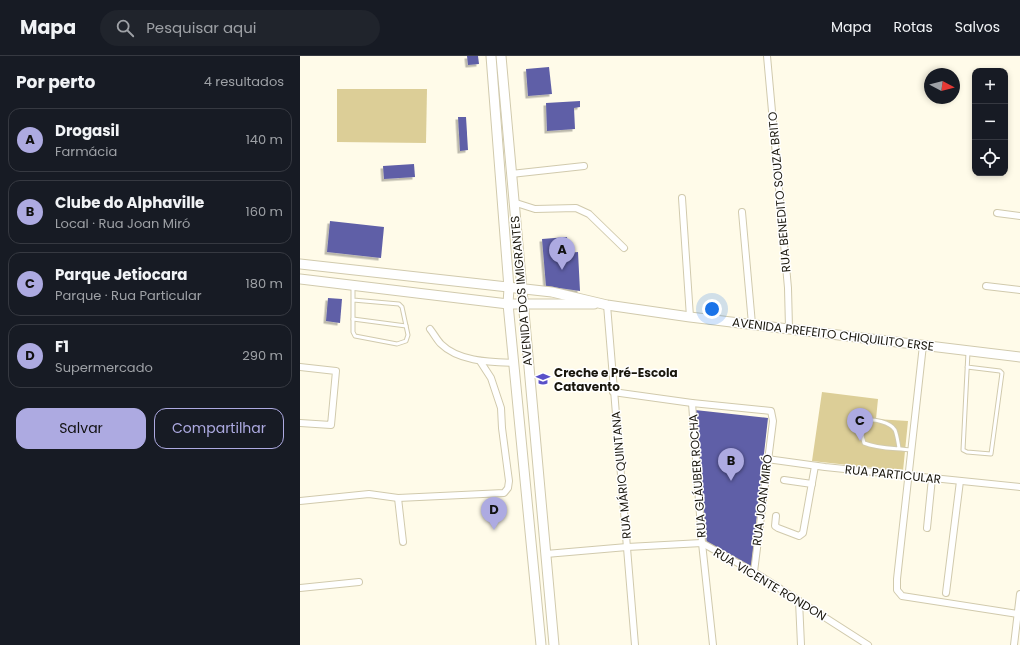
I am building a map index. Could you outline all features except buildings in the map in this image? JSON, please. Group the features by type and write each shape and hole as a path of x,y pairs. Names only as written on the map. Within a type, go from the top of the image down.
{"main road":[{"name":"AVENIDA DOS IMIGRANTES","path":"491,56 509,288 508,304 515,363 541,645"},
{"name":"AVENIDA DOS IMIGRANTES","path":"501,56 554,645"},
{"path":"500,176 506,180 511,174"},
{"path":"300,264 509,288"},
{"name":"AVENIDA PREFEITO CHIQUILITO ERSE","path":"300,279 508,304 603,304"},
{"name":"AVENIDA PREFEITO CHIQUILITO ERSE","path":"509,288 569,295 603,304 690,317 1020,356"},
{"path":"528,505 541,503"}],"street":[{"name":"RUA BENEDITO SOUZA BRITO","path":"767,56 788,288 789,328"},
{"path":"511,174 584,166"},
{"path":"682,198 690,317"},
{"path":"513,202 535,209 576,208 589,214 624,248"},
{"path":"742,212 752,324"},
{"path":"997,213 1020,216"},
{"path":"986,286 1020,290"},
{"name":"RUA MÁRIO QUINTANA","path":"603,304 614,392 635,645"},
{"path":"430,329 442,345 462,357 480,361 515,363"},
{"path":"923,345 897,586 902,596 1018,614"},
{"path":"300,501 369,494 398,498 504,492 508,488 509,482 501,408 490,378 480,361"},
{"path":"300,367 336,371 331,425 300,423"},
{"name":"RUA JOAN MIRÓ","path":"614,392 692,403 768,409 772,413 772,428 754,572"},
{"name":"RUA GLÁUBER ROCHA","path":"692,403 702,543 713,645"},
{"name":"RUA PARTICULAR","path":"767,459 815,466 1020,487"},
{"path":"776,516 775,526 778,528 799,536 803,533 815,466"},
{"path":"927,528 932,478"},
{"path":"784,480 812,484"},
{"path":"946,593 960,481"},
{"path":"398,498 403,542"},
{"name":"RUA VICENTE RONDON","path":"546,554 627,547 702,543 754,572 868,645"},
{"path":"300,588 359,582"},
{"path":"1014,645 1020,594"},
{"path":"799,601 801,645"}],"lane":[{"path":"353,286 353,300 353,332 357,337 397,344 406,341 408,335 402,306 399,304 353,300"},
{"path":"353,319 406,326"},
{"path":"967,367 1000,371 1002,373 993,444 990,454 967,452 963,450 967,367 968,351"},
{"path":"899,448 895,430 892,426 876,421 866,421 864,423 862,436 864,443 911,450"}],"shaded area":[{"path":"337,89 427,89 426,143 337,142"},
{"path":"822,392 878,399 876,419 908,421 903,471 812,461"}],"place":[{"name":"Drogasil","path":"562,270"},
{"name":"Creche e Pré-Escola Catavento","path":"543,379"},
{"name":"Parque Jetiocara","path":"860,441"},
{"name":"Clube do Alphaville","path":"731,481"},
{"name":"F1","path":"494,530"}]}
